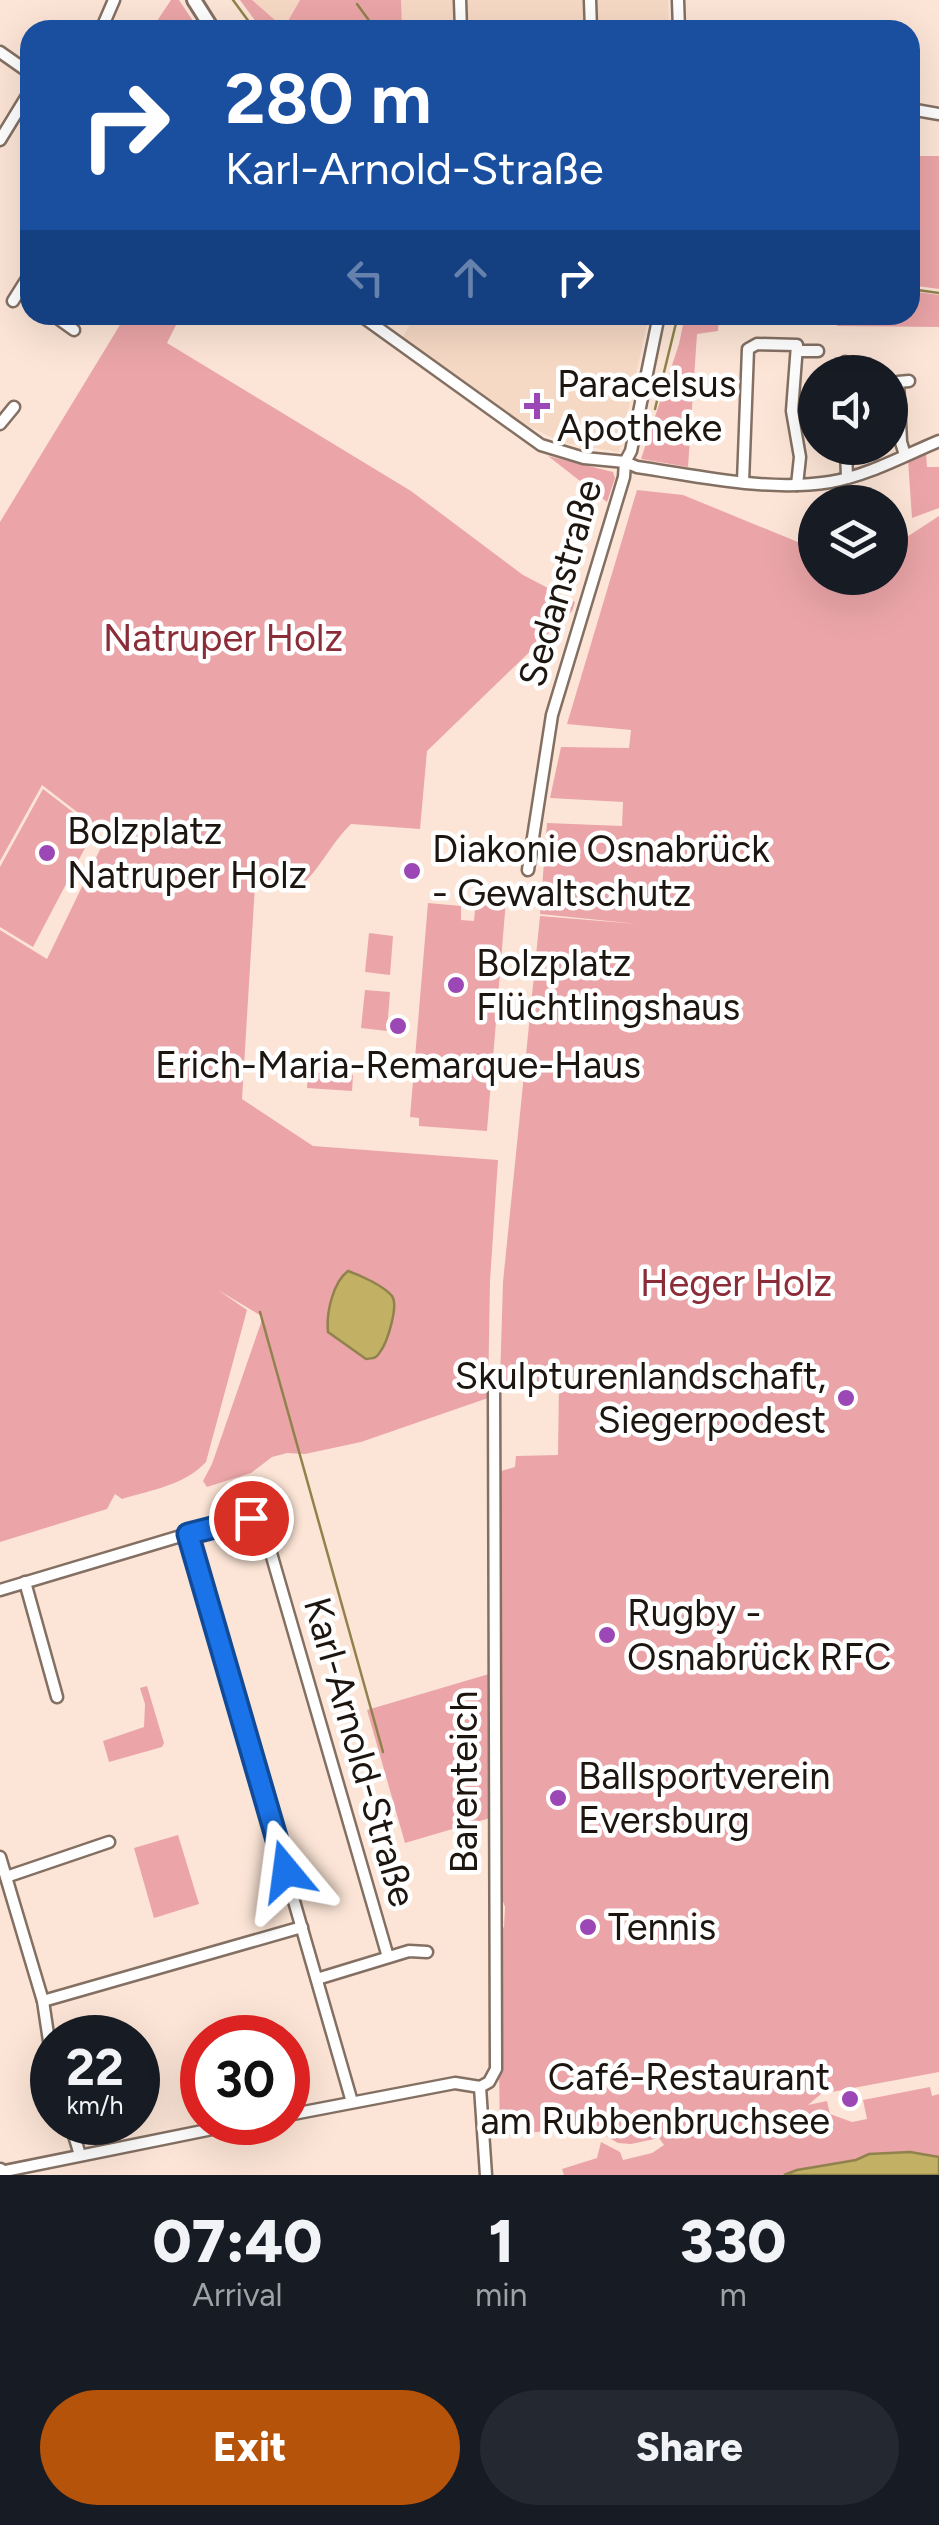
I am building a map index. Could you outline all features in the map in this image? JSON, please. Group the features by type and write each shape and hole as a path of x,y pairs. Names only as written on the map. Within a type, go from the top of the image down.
{"street":[{"path":"0,140 20,107"},
{"path":"13,302 20,296"},
{"path":"67,325 74,330"},
{"path":"374,325 541,445 584,458 742,482 797,485 847,478 880,465"},
{"name":"Sedanstraße","path":"528,870 552,715 631,451 657,325"},
{"path":"742,482 748,349 757,344 797,346 792,412 800,457 797,485"},
{"path":"797,352 818,350"},
{"path":"0,424 14,406"},
{"path":"908,454 939,441"},
{"path":"847,465 847,478"},
{"name":"Barenteich","path":"486,2175 480,2087 489,2082 496,2070 494,1382"},
{"name":"Karl-Arnold-Straße","path":"188,1534 241,1518 258,1521 264,1528 388,1956"},
{"path":"0,1590 188,1534 352,2102"},
{"path":"25,1582 57,1697"},
{"path":"6,1877 109,1842"},
{"path":"0,1857 45,2015"},
{"path":"43,2001 302,1927"},
{"name":"Karl-Arnold-Straße","path":"317,1979 388,1956 428,1952"},
{"path":"310,2111 455,2083 480,2087"},
{"path":"0,2173 180,2135"},
{"path":"77,2145 80,2155"}],"shaded area":[{"path":"240,0 668,0 669,20 255,20"},
{"path":"410,325 647,325 619,452 564,443 528,426 403,337"},
{"path":"348,1271 383,1288 394,1301 389,1333 374,1358 366,1359 328,1332 332,1298"},
{"path":"910,2152 939,2157 939,2175 784,2175 869,2154"}],"green space":[{"path":"171,0 179,0 192,20 158,20"},
{"path":"240,0 252,0 275,20 255,20"},
{"path":"300,0 401,0 402,20 289,20"},
{"path":"920,156 939,156 939,289 920,286"},
{"path":"920,292 939,295 939,327 837,326 920,325"},
{"name":"Natruper Holz","path":"120,325 176,325 167,343 411,491 523,575 575,602 572,611 427,751 420,829 351,824 299,887 255,885 242,1099 313,1146 498,1160 488,1398 361,1442 272,1457 251,1473 207,1487 203,1481 263,1317 218,1290 247,1310 206,1462 167,1486 122,1499 115,1494 107,1509 0,1542 0,930 47,959 107,835 42,785 0,861 0,522"},
{"path":"683,325 718,325 718,331 697,334 688,467 641,459"},
{"path":"926,452 927,467 939,467 939,508 912,518 908,460"},
{"path":"548,456 613,472 615,478 607,502"},
{"name":"Heger Holz","path":"637,490 683,495 798,542 798,595 908,595 908,536 939,516 939,2072 821,2094 808,2105 827,2101 830,2114 852,2122 867,2119 863,2100 930,2087 932,2096 939,2094 939,2157 910,2152 869,2154 784,2175 564,2175 562,2169 597,2158 601,2142 620,2152 623,2160 652,2153 664,2145 659,2138 618,2143 587,2125 500,2137 497,1932 504,1927 505,1907 499,1890 501,1471 515,1467 516,1456 558,1455 559,1383 500,1381 503,1282 540,916 638,924 540,914 547,823 622,826 623,802 550,798 561,747 629,748 631,730 567,724"},
{"path":"43,789 95,829 33,947 0,927 0,867"},
{"path":"476,898 506,900 487,1131 419,1126 419,1118 410,1117 428,903 461,906 461,920 474,921"},
{"path":"369,933 393,936 390,975 365,972"},
{"path":"365,990 390,992 387,1031 361,1028"},
{"path":"308,1072 353,1075 352,1091 307,1088"},
{"path":"489,1674 490,1818 405,1843 367,1710"},
{"path":"147,1686 162,1747 109,1762 103,1741 144,1727 145,1704 140,1688"},
{"path":"178,1835 199,1904 154,1918 134,1848"}],"waterway":[{"path":"233,0 248,20"},
{"path":"357,4 369,20"},
{"path":"920,290 939,293"},
{"path":"655,409 676,325"},
{"path":"260,1312 383,1752"}],"place":[{"name":"Paracelsus Apotheke","path":"537,406"},
{"name":"Bolzplatz Natruper Holz","path":"47,853"},
{"name":"Diakonie Osnabrück - Gewaltschutz","path":"412,871"},
{"name":"Bolzplatz Flüchtlingshaus","path":"456,985"},
{"name":"Erich-Maria-Remarque-Haus","path":"398,1026"},
{"name":"Skulpturenlandschaft, Siegerpodest","path":"846,1398"},
{"name":"Rugby - Osnabrück RFC","path":"607,1635"},
{"name":"Ballsportverein Eversburg","path":"558,1798"},
{"name":"Tennis","path":"588,1927"},
{"name":"Café-Restaurant am Rubbenbruchsee","path":"850,2099"}],"route":[{"path":"251,1518 188,1534 286,1871"}]}
